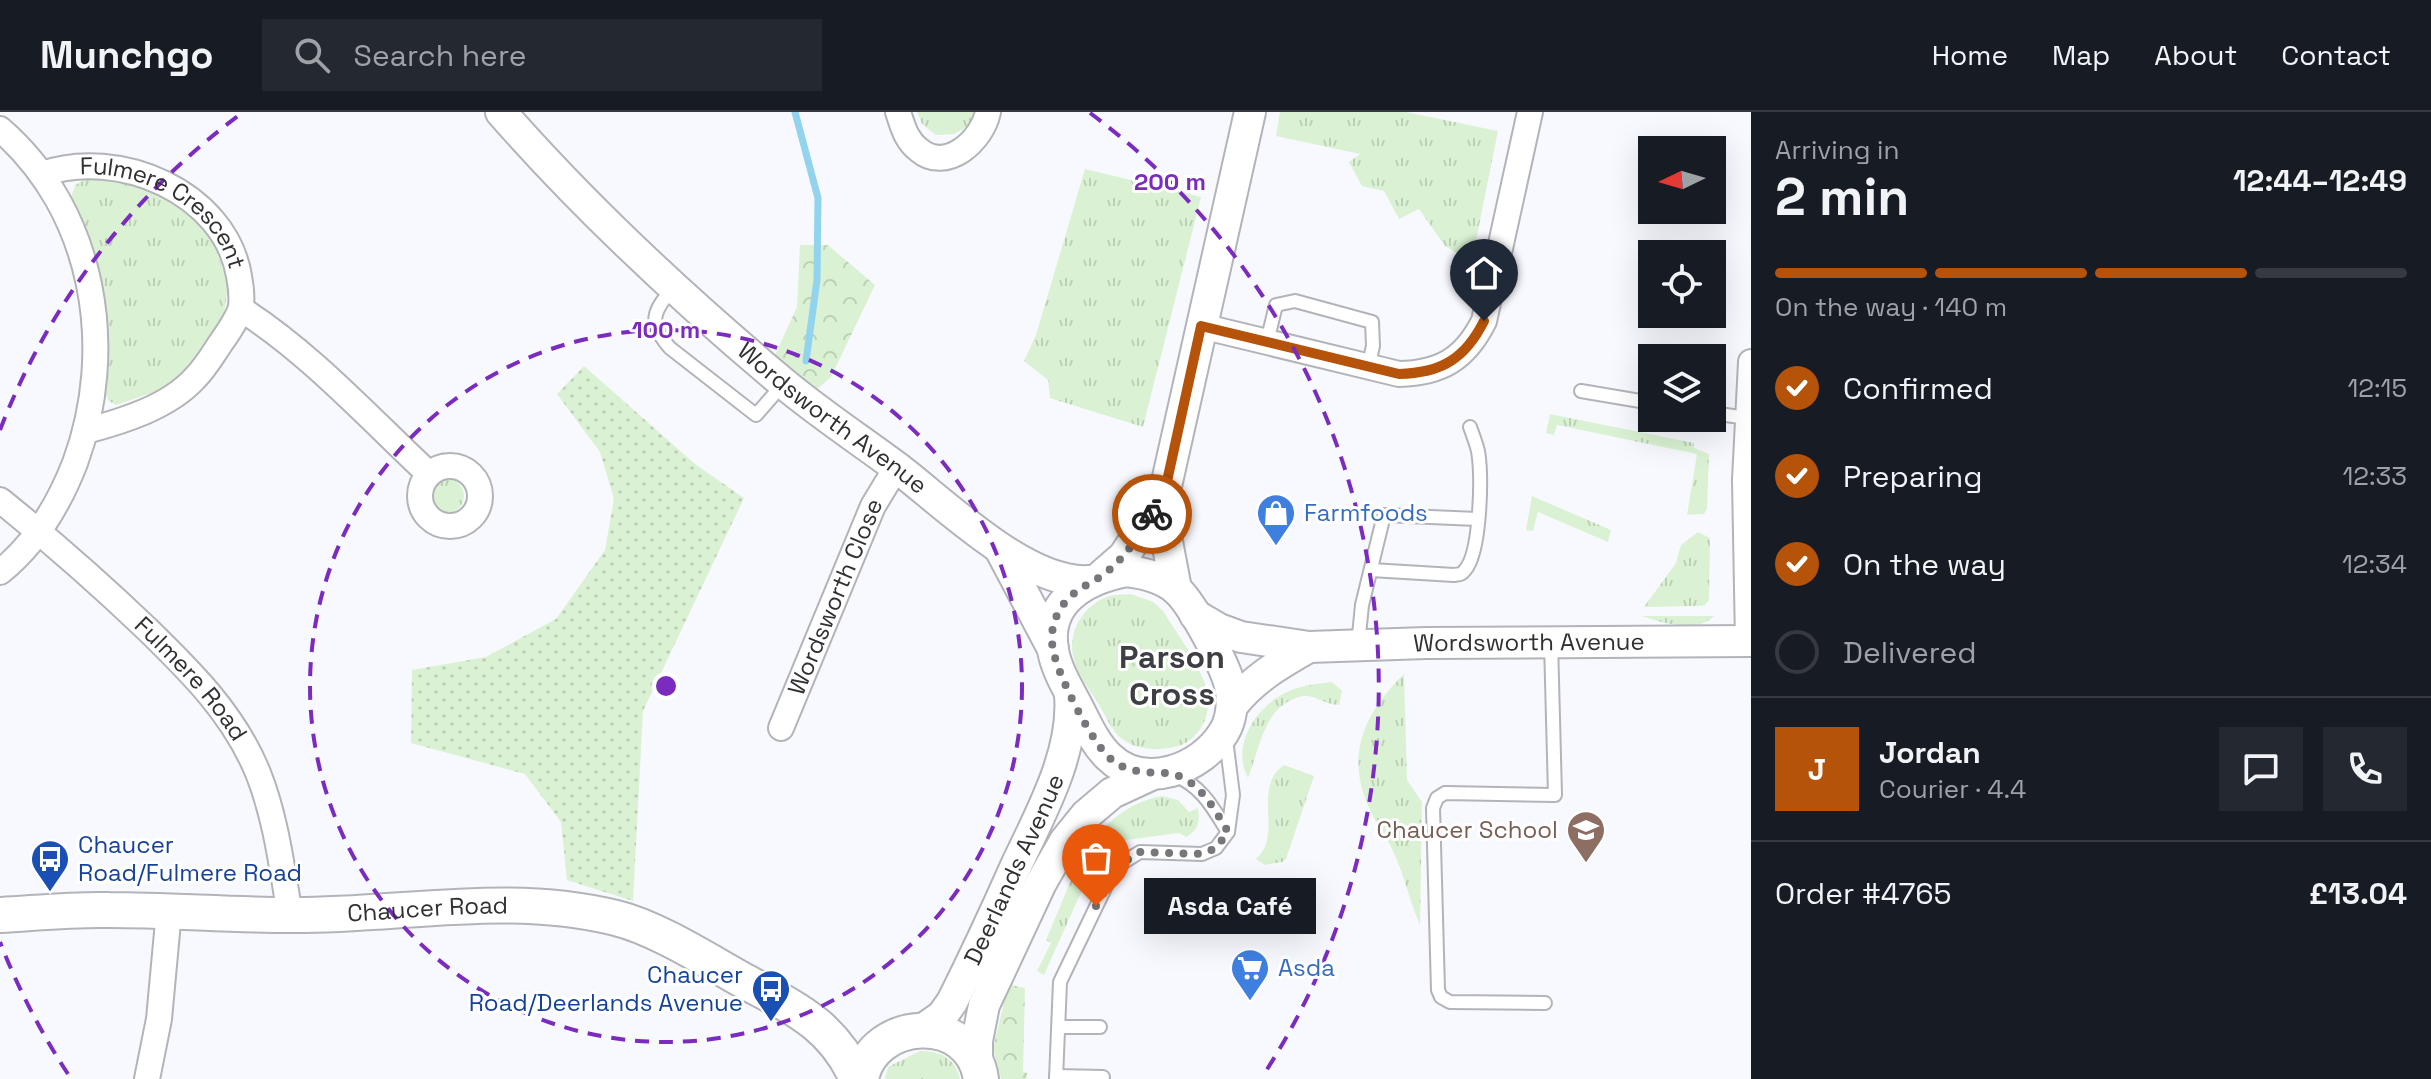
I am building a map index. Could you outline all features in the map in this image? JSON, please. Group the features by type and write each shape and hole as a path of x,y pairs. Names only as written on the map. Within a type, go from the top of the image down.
{"main road":[{"name":"Chaucer Road","path":"0,915 106,910 369,914 489,904 537,904 618,918 647,929 825,1029 889,1041"},
{"name":"Chaucer Road","path":"825,1029 859,1079"},
{"path":"859,1079 867,1058 889,1041 922,1030 939,1030 957,1039 979,1071"}],"street":[{"name":"Wordsworth Avenue","path":"501,112 591,208 784,383 1000,549 1066,581 1095,579"},
{"path":"898,112 907,137 921,153 939,157 961,153 975,142 988,112"},
{"path":"1164,495 1124,556 1072,593 1059,610 1052,631 1053,649 1070,692 1097,743 1112,760 1132,771 1160,773 1191,765 1210,752 1229,718 1231,689 1225,670 1195,615 1176,589 1165,531 1164,495 1250,112"},
{"path":"1201,326 1399,374 1439,367 1458,357 1475,339 1484,321 1530,112"},
{"name":"Fulmere Crescent","path":"0,129 22,148 42,174 72,235 91,290 97,364 86,431 56,505 38,531 0,572"},
{"name":"Fulmere Crescent","path":"42,174 70,167 111,167 146,175 175,189 201,208 223,233 236,262 241,286 241,309 195,379 173,396 145,410 86,431"},
{"name":"Fulmere Crescent","path":"241,309 299,353 429,474"},
{"path":"1750,641 1748,430 1751,362"},
{"name":"Wordsworth Close","path":"781,728 873,506 896,468"},
{"name":"Fulmere Road","path":"0,500 177,659 209,692 236,727 259,774 275,828 290,915"},
{"name":"Wordsworth Avenue","path":"1000,549 1053,649"},
{"path":"1095,579 1126,571 1145,573 1176,589"},
{"name":"Wordsworth Avenue","path":"1195,615 1241,637 1309,647 1750,641"},
{"name":"Wordsworth Avenue","path":"1229,718 1243,692 1266,672 1309,647"},
{"name":"Deerlands Avenue","path":"922,1030 942,1016 952,1002 1038,820 1062,759 1071,719 1070,692"},
{"name":"Deerlands Avenue","path":"979,1071 977,1041 984,1005 1041,883 1065,841 1086,815 1112,793 1160,773"},
{"path":"147,1079 159,1019 169,911"}],"lane":[{"path":"675,286 660,303 653,321 658,335 670,348 756,415 784,383"},
{"path":"1267,342 1276,305 1295,301 1372,322 1373,346 1368,368"},
{"path":"1581,391 1638,401"},
{"path":"1726,420 1748,430"},
{"path":"1371,570 1462,574 1467,568 1473,553 1480,472 1478,450 1470,427"},
{"path":"1358,645 1362,605 1384,515 1477,519"},
{"path":"1545,1003 1450,1002 1441,997 1438,990 1433,808 1437,798 1445,793 1555,795 1551,642"},
{"path":"1103,1077 1056,1078 1060,982 1101,895 1119,865 1140,852 1202,854 1216,848 1228,832 1233,795 1226,752 1229,718"},
{"path":"1160,773 1184,779 1206,796 1228,832"},
{"path":"1059,1027 1100,1027"}],"green space":[{"path":"917,112 976,112 972,124 954,134 936,135 922,124"},
{"path":"1280,112 1406,112 1498,131 1473,255 1457,253 1445,246 1419,209 1399,219 1384,191 1362,186 1349,162 1360,154 1276,136"},
{"path":"1085,169 1201,197 1143,427 1050,398 1048,380 1024,361 1036,335"},
{"path":"87,179 125,181 168,198 210,233 228,284 223,321 196,364 157,391 116,405 109,401 104,391 105,311 95,262 70,200 75,185"},
{"path":"800,245 828,245 875,285 831,377 816,390 774,357 797,307"},
{"path":"584,366 695,464 744,498 643,711 633,901 567,880 561,822 525,774 411,743 412,670 486,657 556,619 605,550 614,499 600,452 557,394"},
{"path":"1550,414 1694,443 1694,448 1709,454 1707,509 1704,514 1687,515 1697,454 1557,425 1554,435 1546,433"},
{"path":"447,479 459,484 464,496 459,508 447,513 435,508 430,496 435,484"},
{"path":"1532,496 1611,530 1608,542 1538,512 1533,531 1526,530"},
{"path":"1698,532 1710,538 1709,600 1699,606 1644,607 1676,563 1681,545"},
{"path":"1131,594 1153,602 1163,611 1189,651 1204,682 1208,697 1202,726 1191,740 1179,746 1147,749 1118,736 1075,662 1073,637 1085,613 1107,597"},
{"path":"1642,616 1714,616 1699,625 1689,626"},
{"path":"1404,674 1407,780 1422,802 1420,925 1390,844 1371,812 1359,773 1362,737 1368,721"},
{"path":"1332,682 1342,691 1339,705 1303,696 1279,708 1271,717 1248,778 1243,766 1244,741 1263,709 1288,691"},
{"path":"1284,765 1314,776 1286,859 1265,865 1256,859 1268,837 1270,786 1274,775"},
{"path":"1162,796 1178,800 1189,812 1198,808 1198,825 1194,831 1186,837 1179,833 1126,840 1094,860 1085,849 1119,815 1139,803"},
{"path":"1074,873 1087,879 1044,975 1037,971 1051,943 1046,940"},
{"path":"1011,985 1025,988 1023,1072 1027,1073 1027,1079 1001,1079 993,1049"},
{"path":"920,1051 946,1057 955,1066 960,1079 885,1079 888,1067"}],"waterway":[{"path":"795,112 818,198 817,280 806,361"}],"way so far":[{"path":"1096,906 1119,865 1140,852 1202,854 1216,848 1228,832 1206,796 1184,779 1167,772 1132,771 1112,760 1097,743 1058,668 1053,649 1052,631 1059,610 1072,593 1101,576 1124,556 1152,514"}],"place":[{"name":"Farmfoods","path":"1276,547"},
{"name":"Chaucer School","path":"1586,864"},
{"name":"Chaucer Road/Fulmere Road","path":"50,893"},
{"name":"Asda Café","path":"1096,906"},
{"name":"Asda","path":"1250,1002"},
{"name":"Chaucer Road/Deerlands Avenue","path":"771,1023"}],"district":[{"name":"Parson Cross","path":"1172,676"}],"route":[{"path":"1152,514 1164,495 1201,326 1399,374 1439,367 1458,357 1475,339 1484,321"}]}
